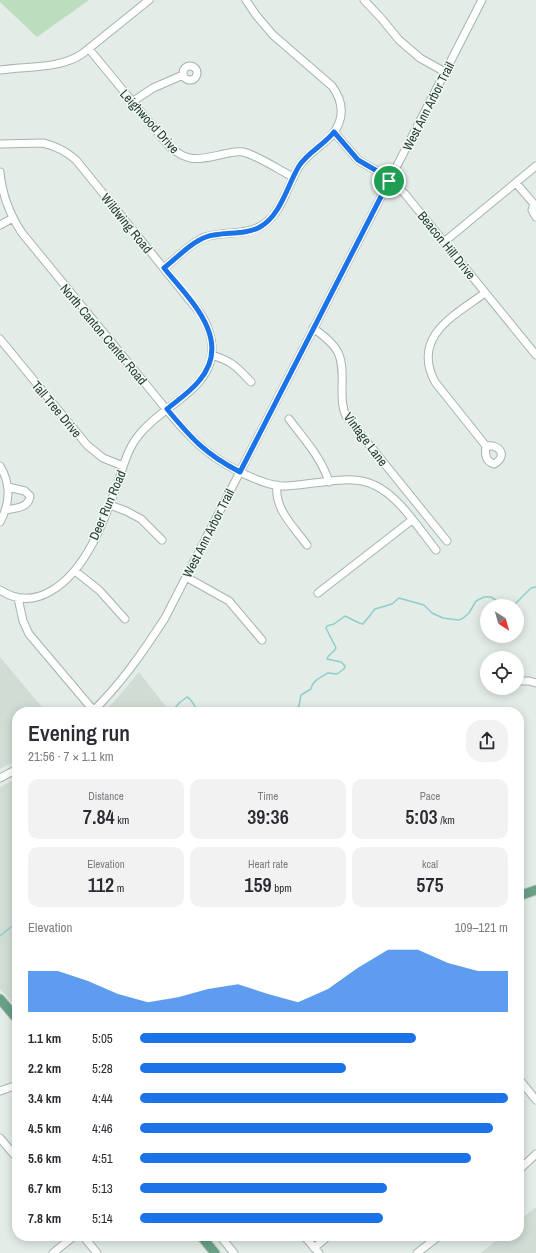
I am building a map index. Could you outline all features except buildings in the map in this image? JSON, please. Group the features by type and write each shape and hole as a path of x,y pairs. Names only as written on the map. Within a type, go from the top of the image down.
{"main road":[{"path":"524,894 536,890"},
{"path":"0,999 12,1013"},
{"path":"205,1241 215,1253"}],"street":[{"path":"0,70 65,62 78,57 149,0"},
{"path":"164,268 204,237 251,231 265,224 275,212 293,177 305,158 329,139 340,122 342,112 336,91 329,83 273,35 256,15 246,0"},
{"path":"364,0 399,40 420,58 445,72"},
{"name":"West Ann Arbor Trail","path":"97,707 118,686 140,657 165,618 482,0"},
{"name":"Leighwood Drive","path":"89,49 168,146 180,156 197,159 242,152 251,155 293,177"},
{"path":"132,102 153,88 183,75"},
{"name":"Beacon Hill Drive","path":"334,132 358,160 384,175 405,194 536,355"},
{"name":"Wildwing Road","path":"0,144 43,143 57,147 70,155 80,165 206,321 211,337 212,355 208,368 200,381 167,409"},
{"path":"444,242 536,166"},
{"name":"North Canton Center Road","path":"0,172 4,192 13,218 32,246 188,435 202,449 218,460 262,482 284,486 354,480 374,485 390,494 436,550"},
{"path":"516,183 535,204 532,210 536,217"},
{"path":"0,225 13,218"},
{"path":"486,293 448,319 440,327 431,340 428,356 429,369 434,382 486,446"},
{"name":"Vintage Lane","path":"313,328 327,338 340,354 343,370 342,407 346,416 447,541"},
{"name":"Tall Tree Drive","path":"0,339 87,445 103,458 123,466"},
{"path":"212,355 227,360 233,364 251,382"},
{"name":"Deer Run Road","path":"18,598 32,598 46,594 60,585 75,570 94,540 110,505 130,448 139,434 167,409"},
{"path":"289,419 320,460 325,469 329,482"},
{"path":"0,466 6,477 8,487 8,501 6,510 0,522"},
{"path":"277,485 276,496 281,508 307,545"},
{"path":"6,510 27,504 30,496 25,491 8,487"},
{"path":"110,505 141,519 162,540"},
{"path":"318,593 412,520"},
{"path":"75,570 99,590 125,619"},
{"path":"186,577 229,601 262,640"},
{"path":"0,590 18,598 23,621 30,634 90,707"},
{"path":"524,681 536,683"},
{"path":"0,778 12,772"},
{"path":"524,1085 536,1100"},
{"path":"0,1091 12,1087"},
{"path":"0,1138 12,1152"},
{"path":"524,1165 536,1154"},
{"path":"53,1253 68,1241"},
{"path":"87,1241 97,1253"},
{"path":"224,1241 234,1253"},
{"path":"308,1241 316,1250 324,1241"},
{"path":"417,1253 433,1241"}],"shaded area":[{"path":"0,657 42,707 12,707 12,763 0,769"},
{"path":"139,672 166,707 109,707"},
{"path":"12,781 12,1002 0,989 0,787"},
{"path":"536,1207 536,1253 481,1253 495,1241 524,1241 524,1217"}],"green space":[{"path":"0,0 89,0 37,37 0,2"}],"waterway":[{"path":"520,599 531,588 536,587"},
{"path":"480,599 484,597 491,597 494,599"},
{"path":"298,707 301,695 311,689 317,680 328,673 337,674 344,669 345,666 341,662 327,659 336,648 326,628 327,626 334,624 345,616 363,624 375,609 392,604 399,598 424,605 432,613 443,618 458,620 462,619 469,613 476,601 480,599"},
{"path":"176,707 187,697 195,707"},
{"path":"0,936 12,926"}],"route":[{"path":"334,132 358,160 384,175 389,181 260,430 240,472 211,456 188,435 167,409 200,381 208,368 212,355 211,337 206,321 164,268 204,237 251,231 265,224 275,212 305,158 329,139 334,132"}]}
